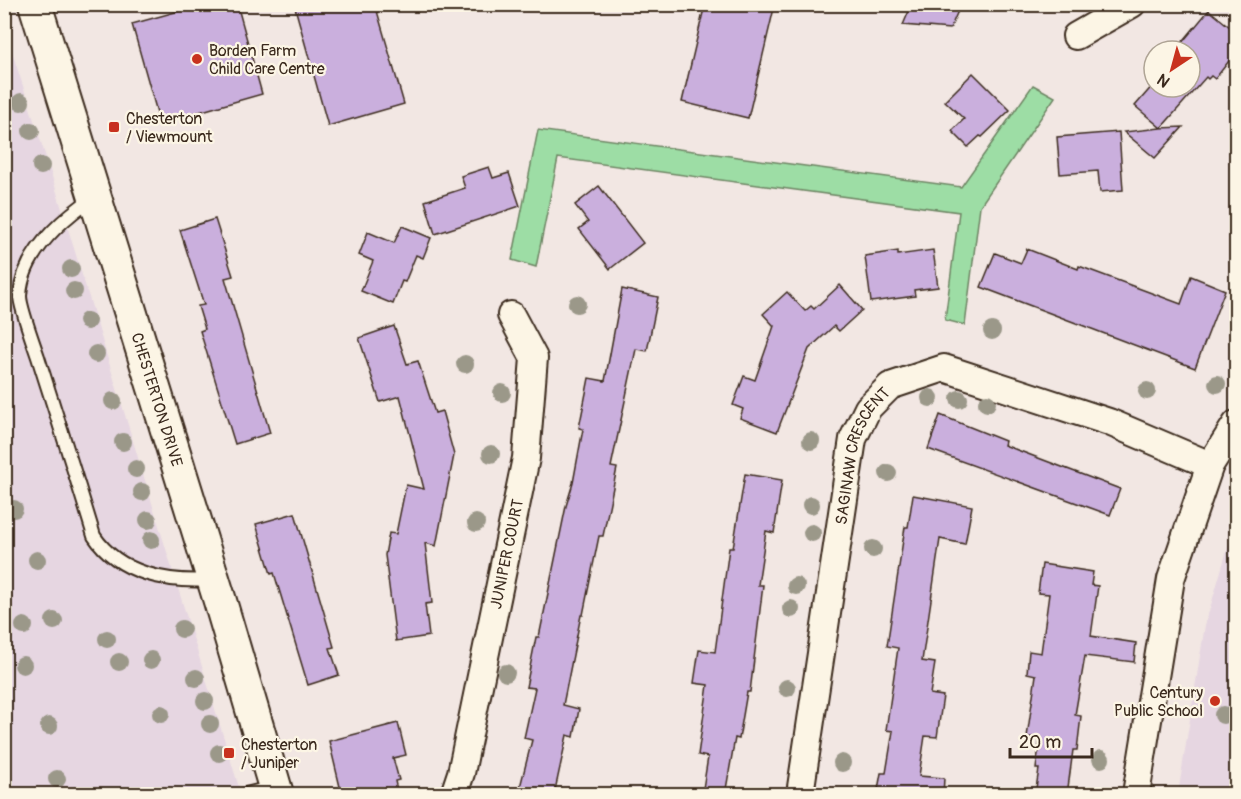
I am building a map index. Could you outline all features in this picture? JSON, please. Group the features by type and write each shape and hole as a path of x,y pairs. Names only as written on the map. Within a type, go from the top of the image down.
{"street":[{"name":"CHESTERTON DRIVE","path":"35,4 214,579 266,792"},
{"path":"1076,36 1132,4"},
{"name":"JUNIPER COURT","path":"454,795 461,773 526,458 534,357 511,315"},
{"name":"SAGINAW CRESCENT","path":"800,795 853,439 868,408 890,386 944,368 1109,422 1210,465"},
{"path":"1136,795 1171,579 1210,465 1236,424"}],"lane":[{"path":"95,196 70,213 59,224 44,241 27,270 20,297 33,341 94,536 103,548 120,562 146,574 184,582 214,579"}],"shaded area":[{"path":"4,27 50,170 241,794 5,794"},
{"name":"Century Public School","path":"1236,526 1236,794 1178,794 1205,625"}],"green space":[{"path":"1033,85 1055,97 980,206 965,325 945,320 959,212 558,158 536,267 512,260 538,130 961,187"}],"building":[{"name":"Borden Farm Child Care Centre","path":"204,4 237,4 262,94 160,123 132,24"},
{"path":"294,4 375,4 404,104 328,126"},
{"path":"705,4 775,4 748,118 682,102"},
{"path":"912,4 961,4 950,29 903,25"},
{"path":"1209,10 1236,32 1236,52 1215,79 1211,76 1208,79 1206,77 1202,82 1202,39 1185,39"},
{"path":"973,73 1010,110 968,147 952,131 964,119 945,101"},
{"path":"1142,98 1187,99 1161,128 1135,106"},
{"path":"1183,127 1155,158 1124,132"},
{"path":"1119,132 1123,190 1100,192 1098,171 1060,174 1057,137"},
{"path":"489,167 493,178 509,173 520,206 435,234 425,201 465,188 461,176"},
{"path":"599,186 643,243 610,269 579,229 588,222 575,205"},
{"path":"215,219 233,276 225,278 270,433 235,444 200,331 205,329 198,306 204,305 180,230"},
{"path":"402,226 431,238 423,258 416,255 393,304 361,291 373,261 359,255 368,232 394,243"},
{"path":"1027,249 1181,304 1191,276 1225,290 1195,368 981,287 995,253 1021,263"},
{"path":"933,250 938,287 914,290 915,296 871,302 865,256 898,251 898,255"},
{"path":"840,285 862,310 839,331 834,326 809,349 777,432 740,418 743,409 733,405 744,376 755,380 774,326 763,314 787,292 805,311 811,306 814,309"},
{"path":"622,289 658,297 647,351 636,349 611,467 617,468 603,536 599,536 583,615 581,615 563,705 579,709 574,737 567,735 554,795 518,795 532,740 524,738 535,688 526,687 573,483 583,429 579,428 589,378 605,381"},
{"path":"394,326 407,364 418,361 435,413 442,411 454,455 436,546 425,543 432,603 425,604 429,636 396,641 385,555 389,533 396,534 406,485 424,489 400,396 380,402 359,338"},
{"path":"940,415 1005,441 1004,445 1120,489 1110,515 928,449"},
{"path":"745,474 782,480 774,533 766,531 758,585 763,585 750,692 747,692 739,739 735,738 725,795 702,795 708,757 698,755 708,685 694,683 699,650 715,652 729,548 733,548"},
{"path":"913,495 972,506 965,544 940,539 922,661 935,663 930,694 943,696 937,737 925,736 919,776 944,778 943,795 877,795 881,773 886,773 893,731 886,730 898,648 887,646 905,527 908,527"},
{"path":"295,513 334,647 330,648 339,675 308,685 274,573 271,574 256,524"},
{"path":"1042,564 1093,572 1091,585 1098,586 1091,636 1136,643 1134,662 1085,656 1075,715 1081,716 1077,750 1073,750 1067,795 1035,795 1040,738 1027,737 1036,675 1027,673 1029,651 1041,653 1049,594 1038,593"},
{"path":"398,723 406,755 393,758 399,780 395,781 398,795 349,795 348,789 341,791 329,741"}],"place":[{"name":"Borden Farm Child Care Centre","path":"197,59"},
{"name":"Chesterton / Viewmount","path":"114,127"},
{"name":"Century Public School","path":"1215,701"},
{"name":"Chesterton / Juniper","path":"229,753"}]}
